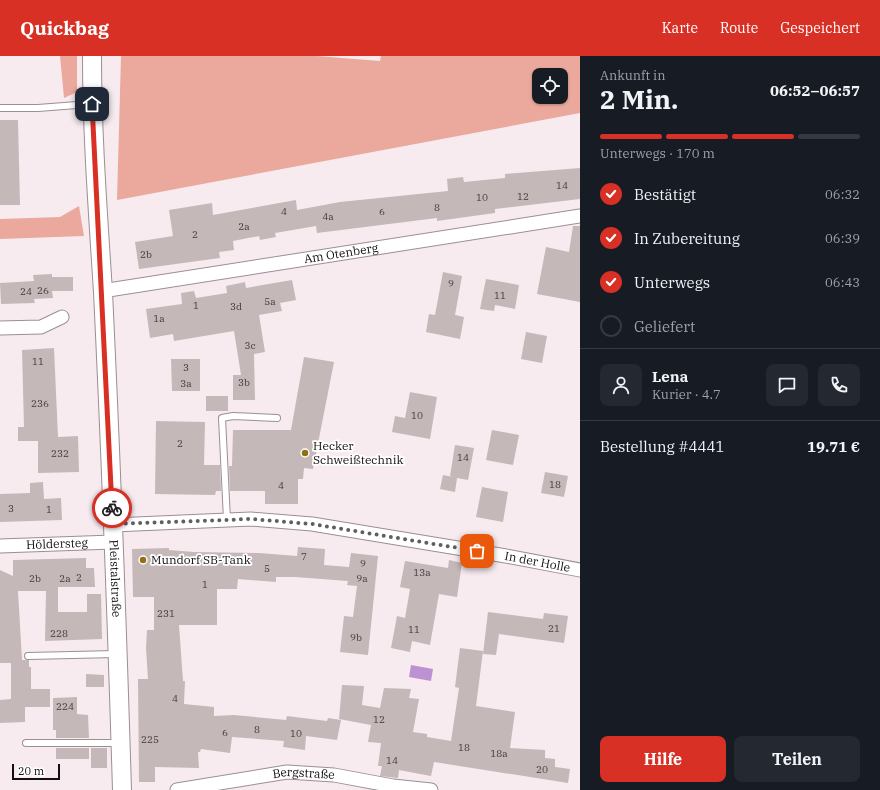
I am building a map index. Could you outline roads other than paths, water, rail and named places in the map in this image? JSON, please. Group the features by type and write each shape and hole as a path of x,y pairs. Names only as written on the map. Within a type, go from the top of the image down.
{"main road":[{"name":"Pleistalstraße","path":"92,56 92,104 113,533 122,790"}],"street":[{"name":"Am Otenberg","path":"102,291 580,216"},
{"path":"0,328 41,327 62,317"},
{"name":"In der Holle","path":"113,533 227,520 251,519 312,524 506,556 580,570"},
{"name":"Höldersteg","path":"0,546 113,533"},
{"name":"Bergstraße","path":"177,790 287,772 334,775 393,786 431,790"}],"lane":[{"path":"0,108 38,108 92,104"},
{"path":"227,520 222,418 233,416 277,418"},
{"path":"28,656 118,654"},
{"path":"26,743 121,743"}],"place":[{"name":"Hecker Schweißtechnik","path":"305,453"},
{"name":"Mundorf SB-Tank","path":"143,560"}]}
